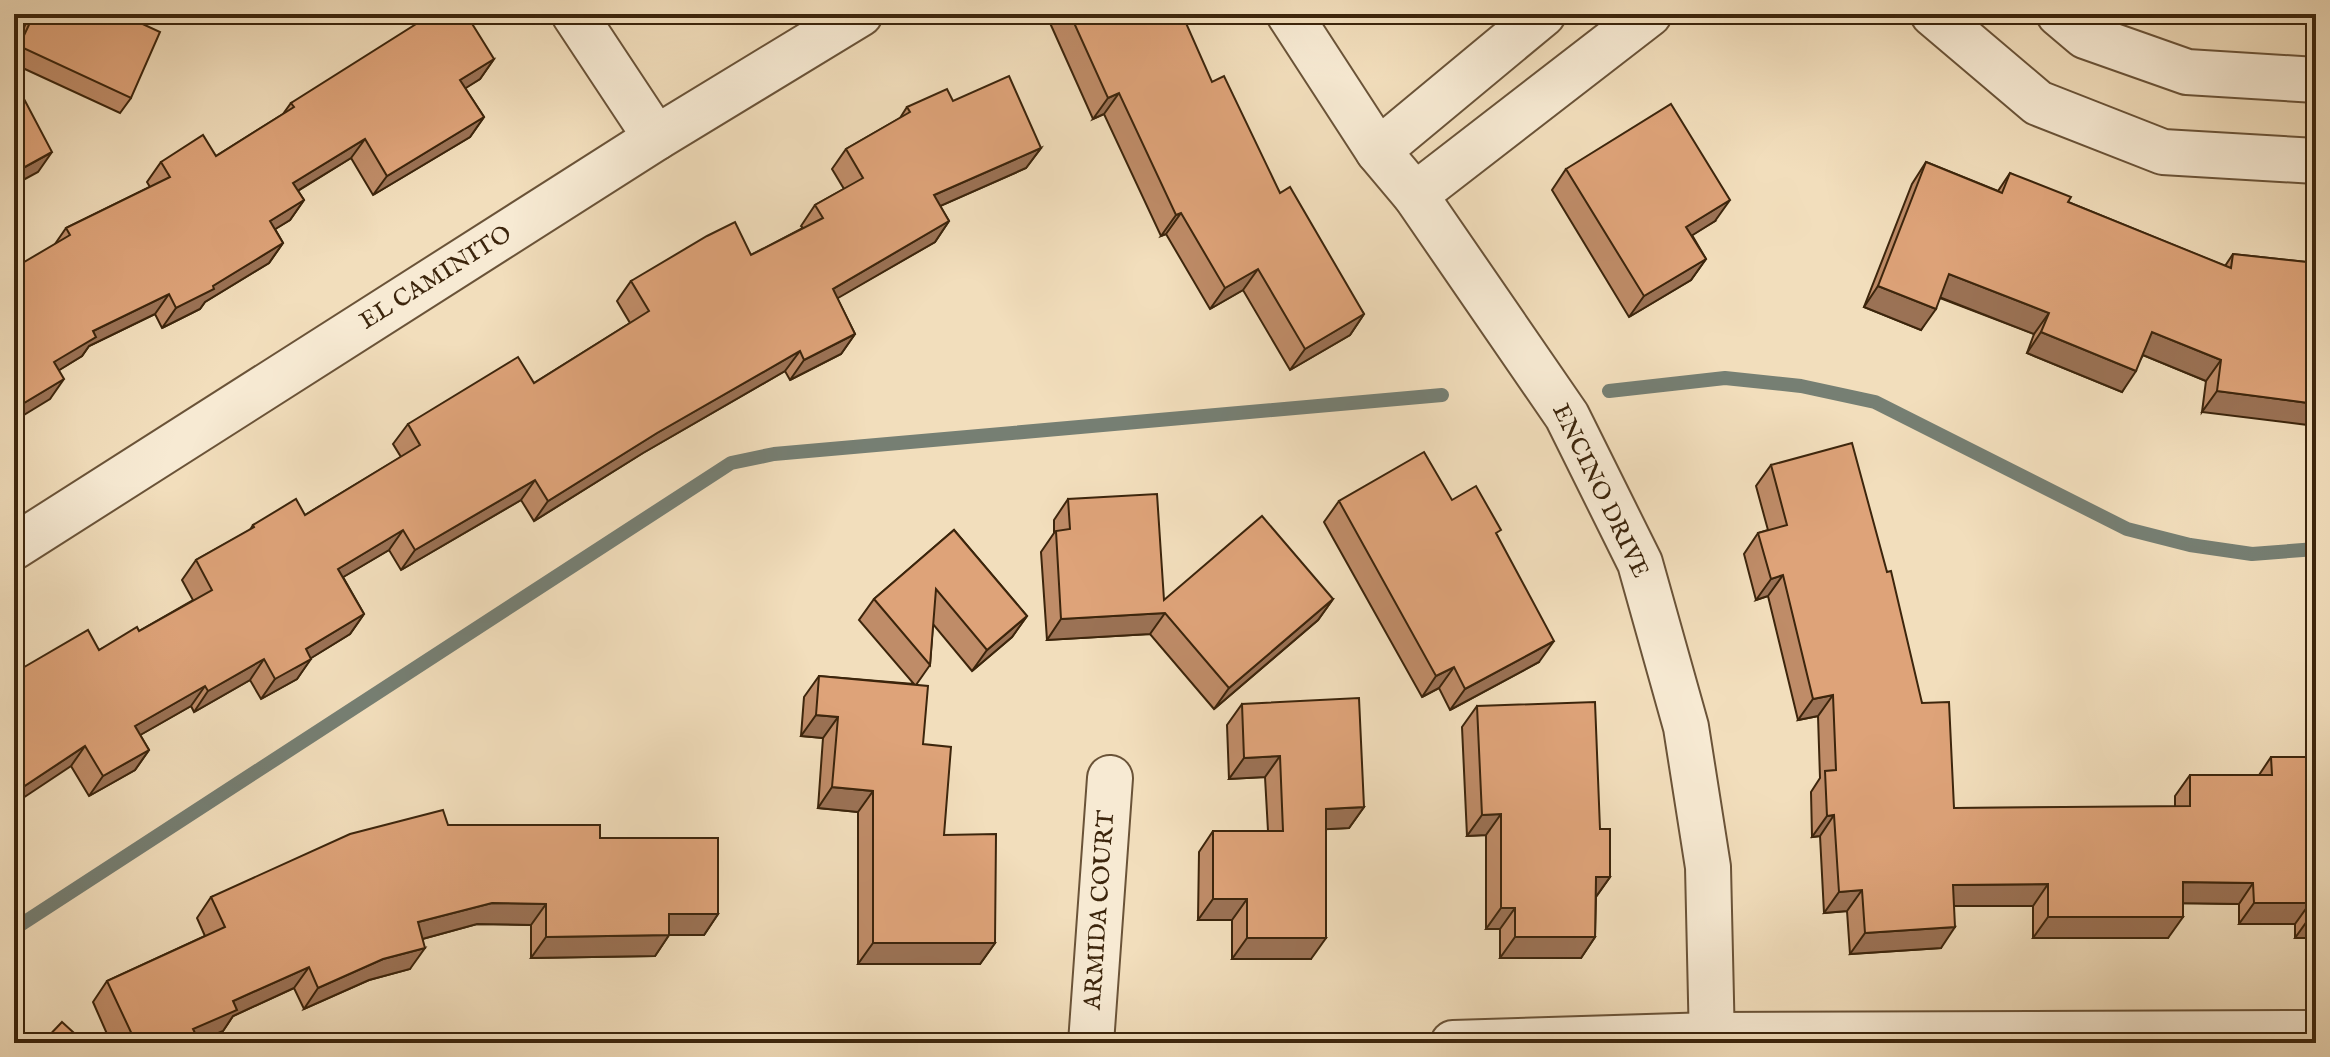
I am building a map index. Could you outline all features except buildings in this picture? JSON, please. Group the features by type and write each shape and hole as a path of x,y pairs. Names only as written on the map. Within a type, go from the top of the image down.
{"street":[{"path":"574,14 656,138"},
{"name":"EL CAMINITO","path":"14,547 656,138 860,14"},
{"name":"ENCINO DRIVE","path":"1289,14 1378,151 1415,195 1567,416 1640,563 1686,727 1708,867 1712,1039"},
{"path":"1378,151 1543,14"},
{"path":"1415,195 1649,14"},
{"path":"1933,14 2038,103 2163,152 2316,161"},
{"path":"2059,14 2085,36 2187,72 2316,80"},
{"name":"ARMIDA COURT","path":"1091,1043 1110,778"},
{"path":"1453,1043 2316,1033"}],"waterway":[{"path":"1609,391 1725,378 1801,386 1875,402 2127,529 2190,545 2252,554 2316,549"},
{"path":"14,929 731,463 774,454 1442,395"}]}
